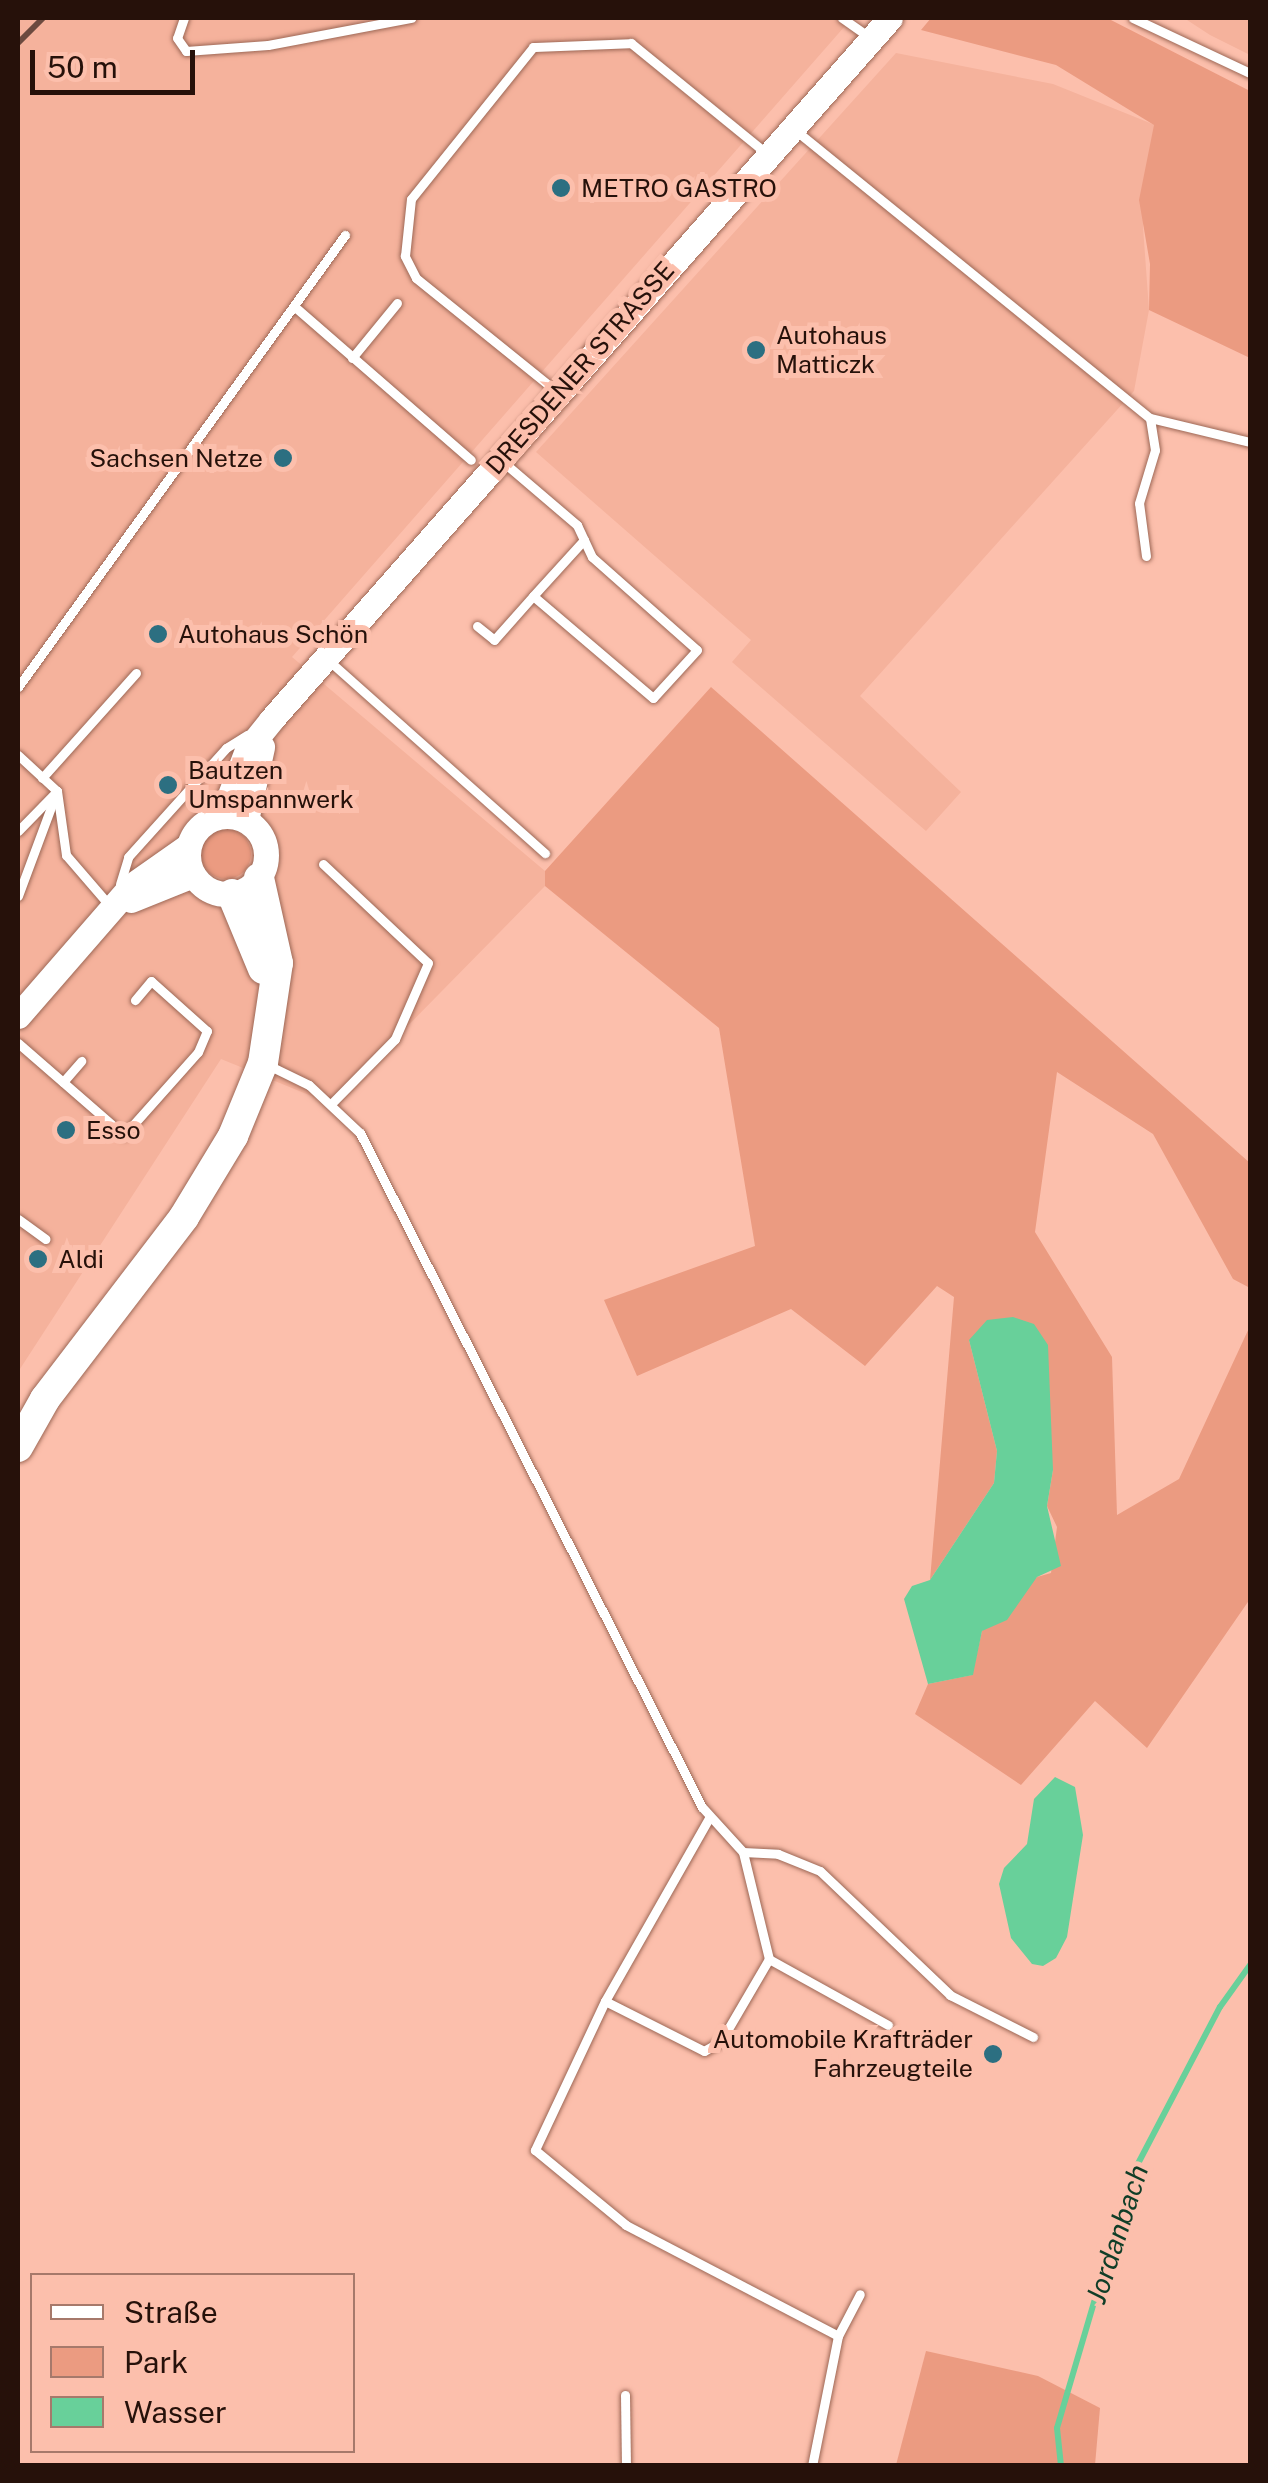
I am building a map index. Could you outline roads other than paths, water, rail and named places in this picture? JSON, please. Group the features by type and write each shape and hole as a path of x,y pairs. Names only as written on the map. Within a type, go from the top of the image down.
{"main road":[{"name":"DRESDENER STRASSE","path":"234,818 270,720 890,18"},
{"path":"18,1016 144,874 188,846 200,826 234,818 266,849 259,878 278,963 263,1063 233,1136 184,1217 45,1399 18,1446"},
{"path":"188,846 193,875 208,889 232,894 259,878"},
{"path":"113,909 193,875"},
{"path":"232,894 251,929 272,1006"}],"lane":[{"path":"184,18 177,38 186,51 268,46 411,18"},
{"path":"842,18 871,38"},
{"path":"1133,18 1250,73"},
{"path":"558,394 416,278 405,256 411,199 533,47 631,43 768,155"},
{"path":"792,128 1150,418 1250,442"},
{"path":"18,687 346,236"},
{"path":"352,358 397,303"},
{"path":"295,307 410,411 471,460"},
{"path":"402,420 410,411"},
{"path":"1146,556 1139,503 1155,450 1150,418"},
{"path":"500,459 577,525 592,557 698,650 653,698 533,596"},
{"path":"477,626 494,640 584,540"},
{"path":"326,657 545,853"},
{"path":"42,778 136,673"},
{"path":"113,909 128,857 226,748 270,720"},
{"path":"18,755 57,791 66,854 113,909"},
{"path":"18,832 57,791"},
{"path":"18,896 57,791"},
{"path":"322,864 428,963 395,1039 332,1104"},
{"path":"18,1043 124,1134 198,1052 208,1031 151,981 135,1000"},
{"path":"63,1082 81,1062"},
{"path":"263,1063 332,1104 360,1133 412,1226 709,1818 743,1852 769,1959 721,2042 704,2051 605,2001"},
{"path":"18,1219 46,1239"},
{"path":"709,1818 605,2001 535,2150 626,2225 838,2336"},
{"path":"743,1852 778,1854 820,1872 950,1995 1034,2037"},
{"path":"769,1959 888,2026"},
{"path":"812,2466 838,2336 860,2294"},
{"path":"625,2395 626,2466"}],"water":[{"path":"1013,1317 1034,1324 1048,1345 1053,1470 1047,1506 1061,1566 1037,1577 1007,1620 982,1631 973,1675 928,1684 904,1599 912,1586 930,1580 994,1483 997,1451 969,1340 987,1320"},
{"path":"1055,1777 1075,1787 1083,1835 1067,1937 1056,1958 1043,1966 1032,1964 1011,1938 999,1884 1004,1868 1027,1844 1034,1799"}],"waterway":[{"name":"Jordanbach","path":"1061,2466 1057,2428 1131,2177 1220,2007 1250,1965"}],"railway":[{"path":"18,43 43,18"}],"place":[{"name":"METRO GASTRO","path":"561,188"},
{"name":"Autohaus Matticzk","path":"756,350"},
{"name":"Sachsen Netze","path":"283,458"},
{"name":"Autohaus Schön","path":"158,634"},
{"name":"Bautzen Umspannwerk","path":"168,785"},
{"name":"Esso","path":"66,1130"},
{"name":"Aldi","path":"38,1259"},
{"name":"Automobile Krafträder Fahrzeugteile","path":"993,2054"}]}
